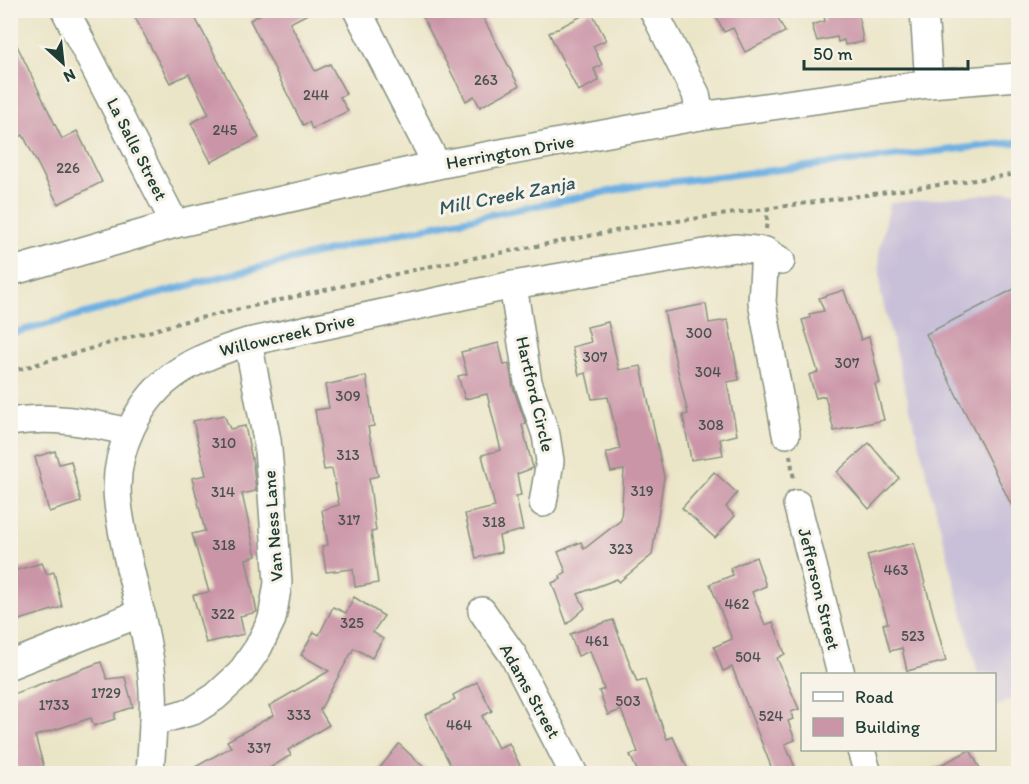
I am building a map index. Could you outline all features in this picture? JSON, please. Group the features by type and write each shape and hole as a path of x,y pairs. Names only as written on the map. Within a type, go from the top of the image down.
{"street":[{"name":"La Salle Street","path":"64,10 175,224"},
{"path":"357,10 437,165"},
{"path":"653,10 696,94 700,116"},
{"path":"924,10 929,84"},
{"name":"Herrington Drive","path":"10,272 175,224 437,165 700,116 929,84 1018,77"},
{"name":"Willowcreek Drive","path":"150,774 153,722 152,671 117,502 119,468 128,432 151,397 179,371 213,353 248,342 513,285 735,248 773,256 762,302 786,434"},
{"name":"Hartford Circle","path":"513,285 528,382 546,435 550,461 543,503"},
{"name":"Van Ness Lane","path":"153,722 193,711 215,697 240,674 258,648 272,619 278,583 270,473 267,440 248,342"},
{"path":"10,422 28,419 79,421 128,432"},
{"name":"Jefferson Street","path":"797,504 840,673"},
{"name":"Adams Street","path":"482,611 513,655 574,774"},
{"path":"10,665 141,613"},
{"path":"861,751 868,774"}],"path":[{"path":"786,434 797,504"}],"shaded area":[{"path":"1018,191 1018,696 996,707 996,673 978,673 881,295 879,253 890,203"}],"building":[{"path":"131,10 191,10 259,138 211,162 191,123 209,114 189,74 170,83"},
{"path":"268,10 315,10 290,23 315,71 330,64 346,94 340,97 348,111 312,129 309,122 303,125 250,20"},
{"path":"419,10 479,10 519,86 480,107 474,96 466,101"},
{"path":"713,10 774,10 785,32 745,52 733,28 724,32"},
{"path":"823,10 858,10 863,42 845,45 844,40 838,42 837,37 817,41 812,25 825,21"},
{"path":"591,11 606,40 593,46 602,65 594,69 599,81 578,91 549,33"},
{"path":"10,31 62,139 77,131 102,182 58,204 23,135 16,139 10,129"},
{"path":"1018,287 1018,518 926,334"},
{"path":"844,290 861,340 869,337 880,383 875,384 884,420 834,431 825,396 816,398 809,375 818,372 802,320 810,318 809,314 824,311 819,298"},
{"path":"706,304 709,323 728,320 739,380 727,382 737,435 720,439 723,455 691,460 683,415 688,414 664,312"},
{"path":"608,322 619,370 641,366 664,477 652,555 619,582 617,579 578,594 585,608 567,624 552,583 561,579 560,576 566,572 558,552 581,542 584,549 621,520 624,470 611,472 606,453 620,449 608,397 592,399 586,373 579,375 572,347 591,342 587,327"},
{"path":"499,343 504,365 509,364 513,387 526,424 522,425 533,468 517,474 521,495 516,496 523,530 499,536 502,552 476,558 465,514 495,507 482,455 501,450 487,394 465,399 458,376 467,374 461,352"},
{"path":"366,376 374,426 368,427 378,476 369,478 376,531 371,532 378,583 355,587 353,569 326,572 322,546 328,545 322,510 339,505 332,469 324,470 315,410 329,408 325,385"},
{"path":"224,415 230,429 245,426 253,464 256,491 242,494 256,556 246,559 257,612 240,616 244,634 206,643 193,595 209,592 192,534 205,531 192,478 206,475 193,421"},
{"path":"869,443 899,478 869,509 837,472"},
{"path":"55,451 59,464 71,461 81,502 49,512 35,457"},
{"path":"714,472 737,493 726,507 735,516 715,538 682,508"},
{"path":"914,543 946,661 907,671 902,648 890,651 883,624 888,623 867,555"},
{"path":"756,557 766,586 752,592 765,625 773,622 785,654 777,658 799,709 791,712 793,719 788,721 795,740 785,744 798,774 774,774 732,667 723,671 714,647 732,639 710,584 733,575 730,568"},
{"path":"42,563 47,574 54,572 62,607 10,623 10,572"},
{"path":"354,597 384,616 373,632 383,639 372,658 354,648 320,710 329,725 288,750 291,755 260,774 183,774 231,747 227,741 274,715 269,706 329,671 301,655 314,632 319,635 333,607 346,613"},
{"path":"613,620 637,682 645,680 667,739 673,737 690,774 639,774 630,755 638,752 621,710 608,715 599,691 604,689 590,651 578,656 570,634"},
{"path":"101,662 107,679 125,677 133,707 115,713 115,719 94,726 91,718 35,736 46,774 18,774 10,741 10,695"},
{"path":"477,682 492,711 482,716 498,748 509,743 524,774 455,774 425,715 455,700 453,695"},
{"path":"399,744 431,774 375,774"},
{"path":"971,751 983,774 923,774"}],"waterway":[{"name":"Mill Creek Zanja","path":"10,334 213,279 408,231 636,186 1018,142"}]}
